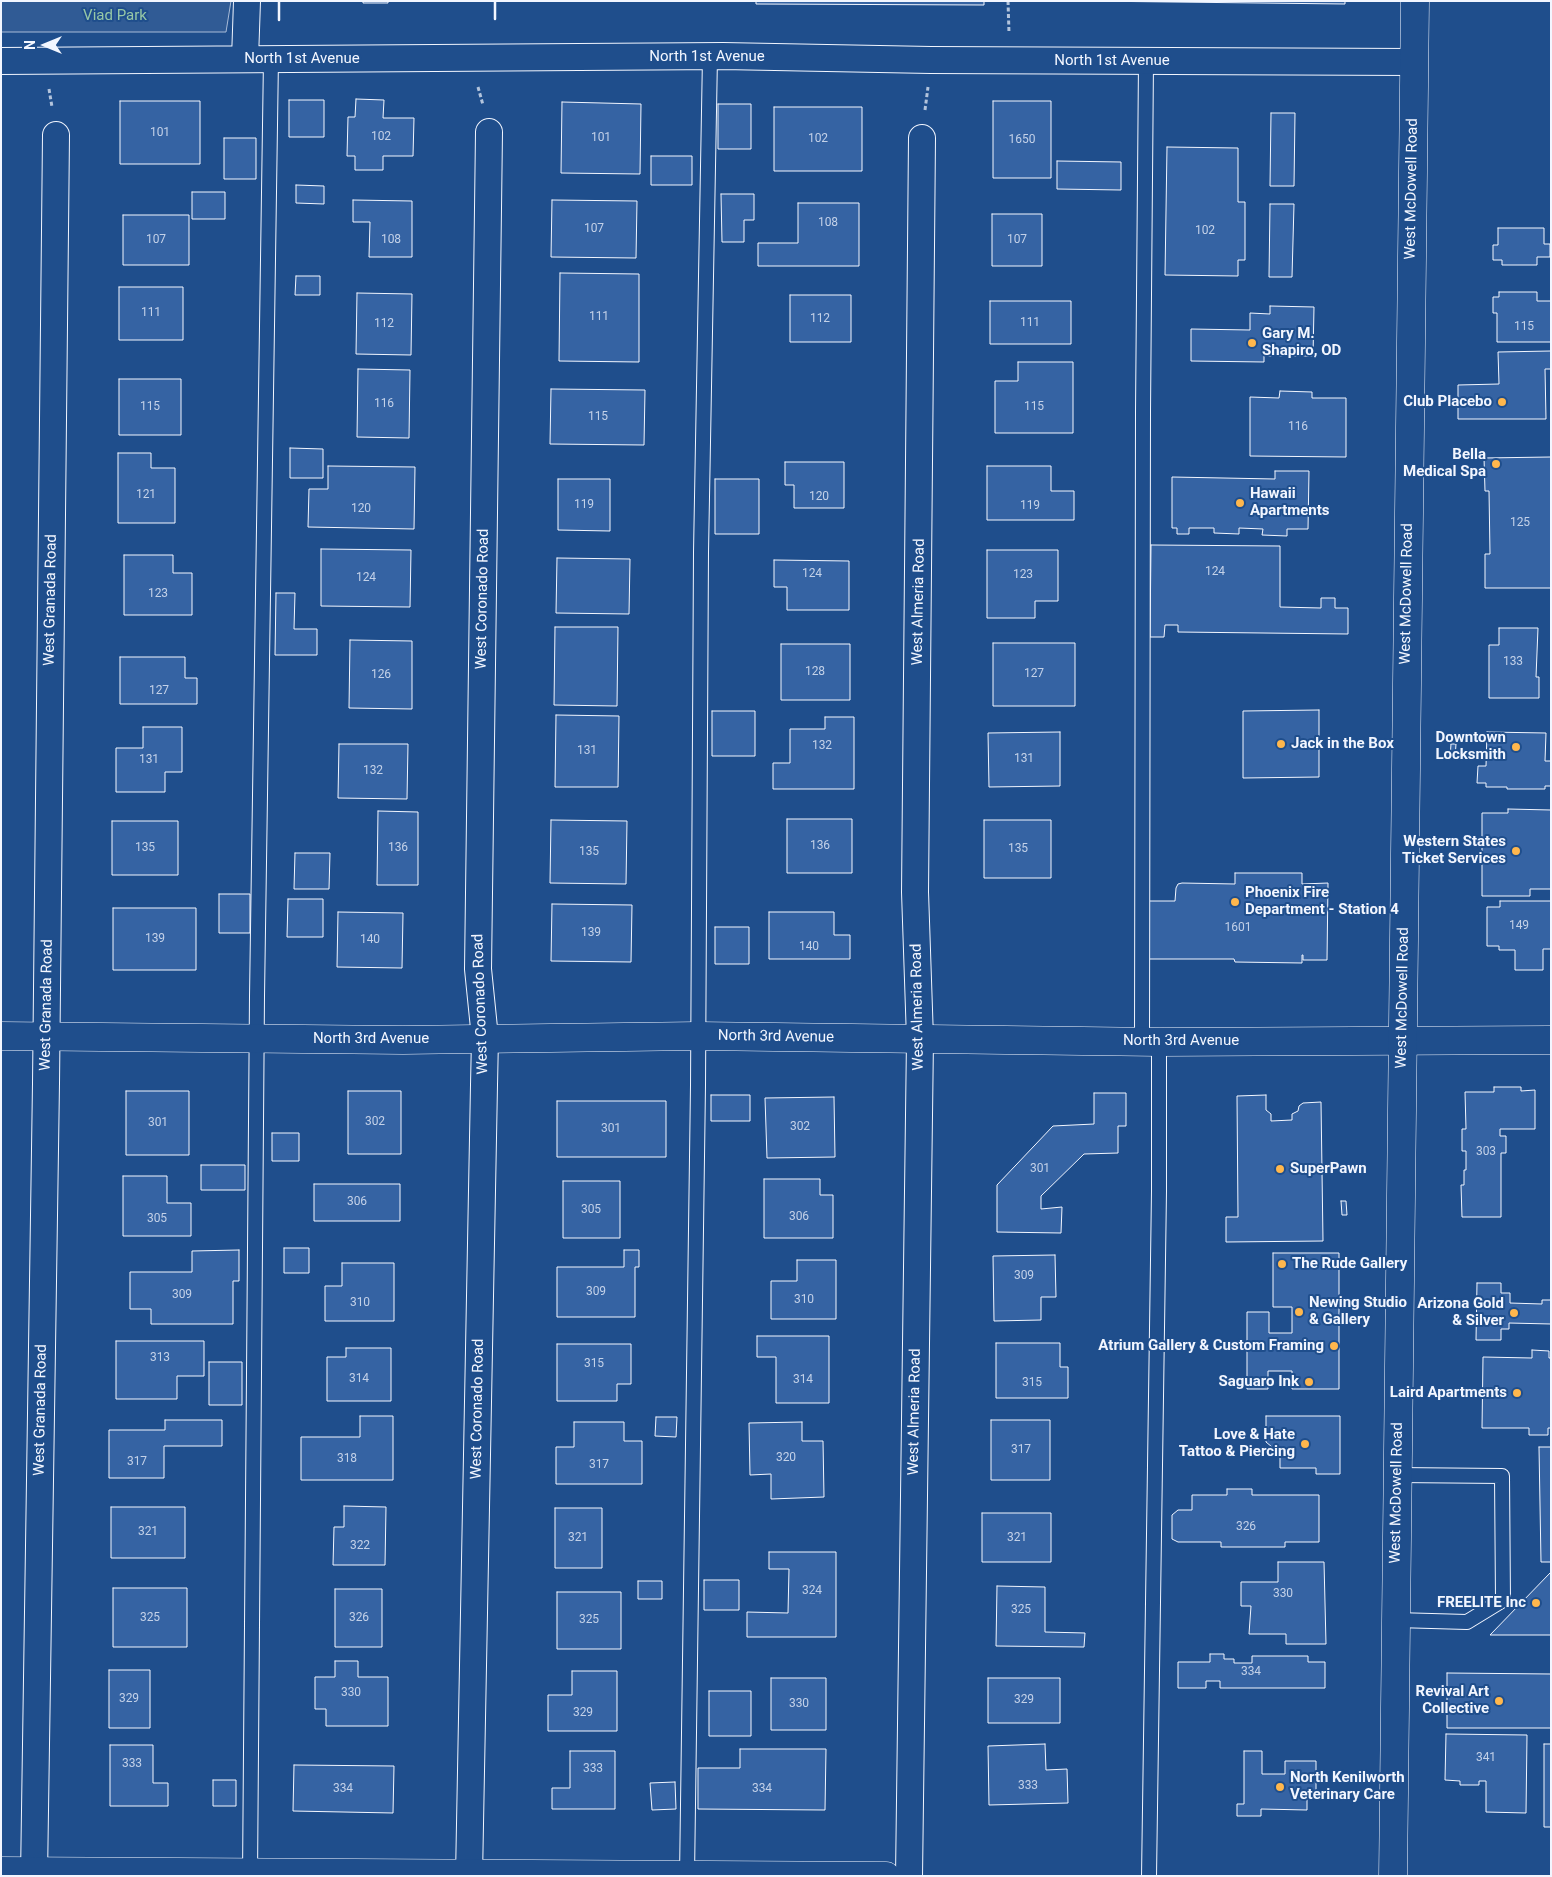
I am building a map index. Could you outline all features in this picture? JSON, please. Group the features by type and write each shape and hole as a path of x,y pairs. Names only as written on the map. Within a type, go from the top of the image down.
{"street":[{"path":"245,59 247,1"},
{"name":"West McDowell Road","path":"1393,1876 1415,1"},
{"name":"North 1st Avenue","path":"1,61 710,56 931,60 1414,62"},
{"name":"West Coronado Road","path":"469,1874 485,1038 478,969 488,132"},
{"name":"West Granada Road","path":"34,1874 56,135"},
{"name":"West Almeria Road","path":"909,1876 920,1039 915,892 922,138"},
{"name":"North 3rd Avenue","path":"1,1036 256,1039 698,1036 1151,1041 1551,1040"},
{"path":"1,1872 34,1874 886,1876"}],"lane":[{"path":"687,1875 698,1036 701,552 710,56"},
{"path":"250,1874 256,1039 271,58"},
{"path":"1146,61 1143,411 1151,1041 1159,1191 1149,1876"},
{"path":"1396,1620 1467,1622 1503,1600 1502,1476 1397,1475"}],"path":[{"path":"472,58 488,132"},
{"path":"922,138 931,60"},
{"path":"44,61 56,135"}],"shaded area":[{"name":"Viad Park","path":"1,1 231,1 226,32 1,32"}],"building":[{"path":"363,1 388,1 388,3 363,3"},
{"path":"756,1 984,1 984,5 756,4"},
{"path":"1087,1 1345,1 1345,4"},
{"path":"356,99 384,100 383,118 414,118 413,156 383,156 383,170 355,170 355,156 347,156 348,117 355,117"},
{"path":"289,100 324,100 324,137 289,137"},
{"path":"120,101 200,101 200,164 120,164"},
{"path":"993,101 1051,101 1051,178 993,178"},
{"path":"562,102 641,104 640,174 561,173"},
{"path":"718,104 751,104 751,149 718,149"},
{"path":"774,107 862,107 862,171 774,171"},
{"path":"1271,113 1295,113 1294,186 1270,186"},
{"path":"224,138 256,138 256,179 224,179"},
{"path":"1167,147 1238,148 1238,202 1245,202 1245,260 1238,260 1238,276 1165,275"},
{"path":"651,156 692,156 692,185 651,185"},
{"path":"1057,161 1121,162 1121,190 1057,189"},
{"path":"296,185 324,186 324,204 296,203"},
{"path":"192,192 225,192 225,219 192,219"},
{"path":"721,194 754,194 754,220 744,220 744,242 722,242"},
{"path":"353,200 412,201 412,257 369,257 370,222 353,222"},
{"path":"552,200 637,201 636,258 551,257"},
{"path":"798,203 859,203 859,266 758,266 758,243 798,243"},
{"path":"1270,204 1294,204 1292,277 1269,277"},
{"path":"992,214 1042,214 1042,266 992,266"},
{"path":"123,215 189,215 189,265 123,265"},
{"path":"1498,228 1544,228 1544,244 1550,244 1550,257 1537,257 1537,265 1502,265 1502,260 1493,260 1493,245 1498,245"},
{"path":"560,273 639,274 639,362 559,361"},
{"path":"296,276 320,276 320,295 295,295"},
{"path":"119,287 183,287 183,340 119,340"},
{"path":"1499,292 1537,292 1537,301 1551,301 1551,342 1497,342 1497,313 1493,313 1493,297 1499,297"},
{"path":"357,293 412,294 411,355 356,354"},
{"path":"790,295 851,295 851,342 790,342"},
{"path":"990,301 1071,301 1071,344 990,344"},
{"name":"Gary M. Shapiro, OD","path":"1270,306 1314,307 1313,356 1264,356 1264,362 1191,361 1191,329 1250,330 1250,313 1270,314"},
{"name":"Club Placebo","path":"1551,351 1551,369 1545,369 1546,419 1458,419 1458,385 1499,384 1498,352"},
{"path":"1018,362 1073,362 1073,433 995,433 995,381 1018,381"},
{"path":"358,369 410,370 409,438 357,437"},
{"path":"119,379 181,379 181,435 119,435"},
{"path":"551,389 645,390 644,445 550,444"},
{"path":"1280,391 1312,392 1312,398 1346,398 1346,457 1250,456 1250,397 1279,398"},
{"path":"290,448 323,449 323,478 290,478"},
{"path":"118,453 151,453 151,468 175,468 175,523 118,523"},
{"path":"1551,457 1551,588 1485,588 1485,554 1490,554 1489,491 1485,491 1484,458"},
{"path":"785,462 844,462 844,508 794,508 794,485 785,485"},
{"path":"328,466 415,467 414,529 308,527 309,489 328,489"},
{"path":"987,466 1051,466 1051,491 1074,491 1074,520 987,520"},
{"name":"Hawaii Apartments","path":"1275,471 1309,471 1308,529 1287,529 1287,536 1262,535 1263,529 1239,528 1239,534 1214,533 1214,528 1189,528 1189,534 1177,534 1177,528 1172,528 1172,477 1275,479"},
{"path":"558,479 610,479 610,531 558,530"},
{"path":"715,479 759,479 759,534 715,534"},
{"path":"1151,545 1280,546 1280,607 1321,608 1321,598 1335,598 1335,608 1348,608 1348,634 1178,632 1178,625 1165,625 1164,637 1150,637"},
{"path":"321,549 411,550 410,607 321,606"},
{"path":"987,550 1058,550 1058,601 1035,601 1035,618 987,618"},
{"path":"124,555 173,555 173,573 192,573 192,615 124,615"},
{"path":"557,558 630,559 629,614 556,613"},
{"path":"774,560 849,561 849,610 787,610 787,587 774,587"},
{"path":"276,593 295,593 294,629 317,629 317,655 275,655"},
{"path":"555,627 618,627 617,706 554,705"},
{"path":"1499,628 1538,628 1536,677 1539,677 1539,698 1489,698 1489,645 1499,645"},
{"path":"350,640 412,641 412,709 349,708"},
{"path":"993,643 1075,643 1075,706 993,706"},
{"path":"781,644 850,644 850,700 781,700"},
{"path":"120,657 185,657 185,678 197,678 197,704 120,704"},
{"name":"Jack in the Box","path":"1319,710 1319,777 1243,778 1243,711"},
{"path":"712,711 755,711 755,756 712,756"},
{"path":"556,715 619,716 618,787 555,787"},
{"path":"825,717 854,717 854,789 773,789 773,763 790,763 790,729 825,729"},
{"path":"143,727 182,727 182,772 165,772 165,792 116,792 116,748 143,748"},
{"path":"1060,732 1060,786 989,787 988,733"},
{"name":"Downtown Locksmith","path":"1487,732 1546,733 1545,761 1551,761 1551,786 1545,786 1545,789 1507,789 1507,787 1486,787 1486,783 1477,783 1478,766 1486,766"},
{"path":"339,744 408,744 407,799 338,798"},
{"path":"1451,744 1456,744 1455,758 1450,758"},
{"name":"Western States Ticket Services","path":"1508,809 1551,810 1551,889 1530,889 1530,896 1482,896 1482,813 1508,813"},
{"path":"378,811 418,812 418,885 377,885"},
{"path":"787,819 852,819 852,873 787,873"},
{"path":"551,820 627,821 626,884 550,883"},
{"path":"984,820 1051,820 1051,878 984,878"},
{"path":"112,821 178,821 178,875 112,875"},
{"path":"295,853 330,853 329,889 294,889"},
{"name":"Phoenix Fire Department - Station 4","path":"1235,873 1302,873 1302,884 1328,883 1327,960 1303,960 1303,955 1302,963 1235,962 1234,959 1149,959 1149,901 1175,901 1176,888 1178,884 1182,883 1235,884"},
{"path":"219,894 250,894 250,933 219,933"},
{"path":"288,899 323,899 323,937 287,937"},
{"path":"1500,901 1551,901 1551,949 1543,949 1543,970 1515,970 1515,950 1499,950 1499,946 1487,946 1487,907 1500,907"},
{"path":"552,904 632,905 631,962 551,961"},
{"path":"113,908 196,908 196,970 113,970"},
{"path":"338,912 403,913 402,968 337,967"},
{"path":"769,912 834,912 834,935 850,935 850,959 769,959"},
{"path":"715,927 749,927 749,964 715,964"},
{"path":"1494,1087 1521,1087 1521,1091 1535,1090 1535,1129 1500,1129 1500,1136 1506,1136 1506,1153 1501,1153 1501,1217 1462,1217 1461,1185 1464,1185 1464,1170 1466,1170 1466,1151 1462,1151 1462,1129 1466,1129 1465,1092 1494,1092"},
{"path":"126,1091 189,1091 189,1155 126,1155"},
{"path":"348,1091 401,1091 401,1154 348,1154"},
{"path":"1094,1093 1126,1093 1126,1126 1118,1126 1118,1153 1084,1154 1041,1196 1041,1209 1062,1207 1061,1233 997,1232 997,1185 1053,1126 1094,1124"},
{"path":"711,1095 750,1095 750,1121 711,1121"},
{"name":"SuperPawn","path":"1266,1095 1266,1110 1271,1114 1271,1121 1292,1120 1292,1114 1298,1111 1299,1106 1303,1103 1321,1102 1323,1241 1226,1242 1226,1217 1238,1217 1237,1096"},
{"path":"834,1097 835,1157 767,1158 765,1098"},
{"path":"557,1101 666,1101 666,1157 557,1157"},
{"path":"272,1133 299,1133 299,1161 272,1161"},
{"path":"201,1165 245,1165 245,1190 201,1190"},
{"path":"123,1176 167,1176 167,1203 191,1203 191,1236 123,1236"},
{"path":"764,1179 820,1179 820,1195 833,1195 833,1238 764,1238"},
{"path":"563,1181 620,1181 620,1238 563,1238"},
{"path":"314,1184 400,1184 400,1221 314,1221"},
{"path":"1341,1201 1346,1201 1347,1215 1342,1215"},
{"path":"284,1248 309,1248 309,1273 284,1273"},
{"path":"239,1250 239,1281 233,1281 233,1324 151,1324 151,1309 130,1309 130,1272 192,1272 192,1251"},
{"path":"624,1250 639,1250 639,1267 635,1267 635,1317 557,1317 557,1267 624,1267"},
{"path":"1273,1253 1339,1253 1339,1389 1292,1389 1292,1371 1268,1371 1268,1389 1247,1389 1247,1312 1269,1312 1269,1333 1292,1333 1292,1307 1273,1307"},
{"path":"1055,1255 1056,1297 1041,1297 1041,1320 994,1321 993,1256"},
{"path":"797,1260 836,1260 836,1319 771,1319 771,1281 797,1281"},
{"path":"342,1263 394,1263 394,1321 325,1321 325,1286 342,1286"},
{"name":"Arizona Gold & Silver","path":"1477,1283 1501,1283 1501,1293 1510,1293 1510,1303 1542,1304 1542,1300 1551,1300 1551,1324 1509,1323 1509,1329 1501,1329 1501,1340 1476,1340"},
{"path":"757,1336 829,1336 829,1403 776,1403 776,1357 757,1357"},
{"path":"116,1341 204,1341 204,1376 177,1376 177,1399 116,1399"},
{"path":"996,1343 1060,1343 1060,1367 1068,1367 1068,1398 996,1398"},
{"path":"557,1344 631,1344 631,1384 617,1384 617,1401 557,1401"},
{"path":"346,1348 391,1348 391,1401 327,1401 327,1357 346,1357"},
{"name":"Laird Apartments","path":"1532,1350 1549,1351 1549,1358 1551,1358 1551,1428 1548,1428 1548,1435 1529,1435 1529,1428 1482,1428 1483,1357 1532,1358"},
{"path":"209,1362 242,1362 242,1405 209,1405"},
{"path":"360,1416 393,1416 393,1480 301,1480 301,1437 360,1437"},
{"name":"Love & Hate Tattoo & Piercing","path":"1266,1416 1340,1416 1340,1474 1316,1474 1316,1468 1280,1468 1280,1454 1272,1454 1272,1447 1266,1442"},
{"path":"656,1417 677,1417 676,1437 655,1436"},
{"path":"165,1420 222,1420 222,1446 164,1446 164,1478 109,1478 109,1430 165,1430"},
{"path":"991,1420 1050,1420 1050,1480 991,1480"},
{"path":"574,1422 624,1422 624,1441 642,1441 642,1484 556,1484 556,1447 574,1447"},
{"path":"802,1422 802,1441 823,1441 824,1497 771,1499 771,1474 750,1475 749,1423"},
{"path":"1539,1447 1551,1447 1551,1562 1541,1562"},
{"path":"1227,1489 1252,1489 1252,1495 1319,1495 1319,1542 1285,1542 1285,1547 1221,1547 1221,1542 1178,1542 1172,1539 1172,1515 1178,1510 1192,1510 1192,1495 1227,1495"},
{"path":"344,1506 386,1507 385,1565 333,1565 334,1527 344,1527"},
{"path":"111,1507 185,1507 185,1558 111,1558"},
{"path":"555,1508 602,1508 602,1568 555,1568"},
{"path":"982,1513 1051,1513 1051,1562 982,1562"},
{"path":"769,1552 836,1552 836,1637 747,1637 747,1612 788,1613 789,1569 769,1569"},
{"path":"1278,1562 1324,1562 1326,1644 1286,1644 1286,1634 1249,1634 1251,1606 1241,1606 1241,1582 1278,1582"},
{"name":"FREELITE Inc","path":"1551,1572 1551,1635 1490,1635"},
{"path":"704,1580 739,1580 739,1610 704,1610"},
{"path":"638,1581 662,1581 662,1599 638,1599"},
{"path":"997,1586 1045,1587 1045,1632 1085,1633 1084,1647 996,1646"},
{"path":"113,1588 187,1588 187,1647 113,1647"},
{"path":"335,1589 382,1589 382,1647 335,1647"},
{"path":"557,1592 621,1592 621,1649 557,1649"},
{"path":"1210,1654 1224,1654 1224,1659 1234,1659 1234,1663 1252,1663 1252,1656 1308,1656 1308,1662 1325,1662 1325,1688 1220,1688 1220,1681 1206,1681 1206,1688 1178,1688 1178,1662 1210,1662"},
{"path":"335,1661 358,1661 358,1677 388,1677 388,1726 326,1726 326,1709 315,1709 315,1677 335,1677"},
{"path":"109,1670 150,1670 150,1728 109,1728"},
{"path":"572,1671 617,1671 617,1731 548,1731 548,1695 572,1695"},
{"name":"Revival Art Collective","path":"1447,1673 1551,1674 1551,1728 1447,1728"},
{"path":"771,1678 826,1678 826,1730 771,1730"},
{"path":"988,1678 1060,1678 1060,1723 988,1723"},
{"path":"709,1691 751,1691 751,1736 709,1736"},
{"path":"1446,1734 1527,1735 1526,1813 1486,1812 1486,1781 1479,1781 1479,1785 1460,1785 1460,1781 1445,1780"},
{"path":"1045,1744 1046,1770 1067,1769 1068,1803 989,1805 988,1746"},
{"path":"1544,1744 1551,1744 1551,1827 1544,1827"},
{"path":"110,1745 153,1745 153,1783 168,1783 168,1806 110,1806"},
{"path":"740,1749 826,1749 825,1810 698,1809 698,1768 740,1768"},
{"path":"570,1751 615,1751 615,1809 552,1809 552,1788 570,1788"},
{"name":"North Kenilworth Veterinary Care","path":"1244,1751 1262,1751 1262,1774 1285,1774 1285,1761 1316,1761 1316,1799 1307,1799 1307,1810 1261,1809 1261,1816 1237,1816 1237,1804 1244,1804"},
{"path":"294,1765 394,1766 393,1813 293,1811"},
{"path":"213,1780 236,1780 236,1806 213,1806"},
{"path":"675,1782 676,1809 652,1810 650,1783"}],"wall":[{"path":"279,1 279,20"},
{"path":"495,1 495,19"}],"place":[{"name":"Gary M. Shapiro, OD","path":"1252,343"},
{"name":"Club Placebo","path":"1502,402"},
{"name":"Bella Medical Spa","path":"1496,464"},
{"name":"Hawaii Apartments","path":"1240,503"},
{"name":"Jack in the Box","path":"1281,744"},
{"name":"Downtown Locksmith","path":"1516,747"},
{"name":"Western States Ticket Services","path":"1516,851"},
{"name":"Phoenix Fire Department - Station 4","path":"1235,902"},
{"name":"SuperPawn","path":"1280,1169"},
{"name":"The Rude Gallery","path":"1282,1264"},
{"name":"Newing Studio & Gallery","path":"1299,1312"},
{"name":"Arizona Gold & Silver","path":"1514,1313"},
{"name":"Atrium Gallery & Custom Framing","path":"1334,1346"},
{"name":"Saguaro Ink","path":"1309,1382"},
{"name":"Laird Apartments","path":"1517,1393"},
{"name":"Love & Hate Tattoo & Piercing","path":"1305,1444"},
{"name":"FREELITE Inc","path":"1536,1603"},
{"name":"Revival Art Collective","path":"1499,1701"},
{"name":"North Kenilworth Veterinary Care","path":"1280,1787"}]}
